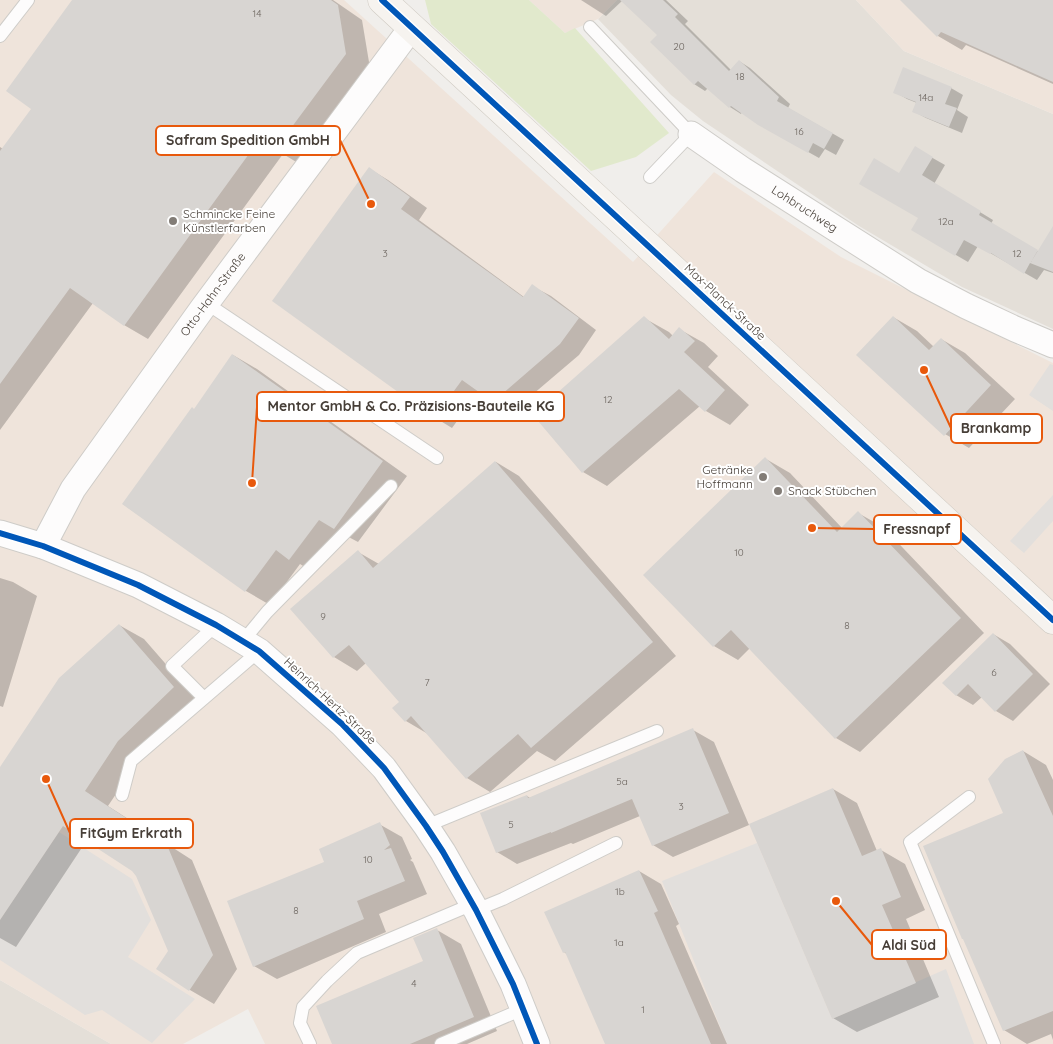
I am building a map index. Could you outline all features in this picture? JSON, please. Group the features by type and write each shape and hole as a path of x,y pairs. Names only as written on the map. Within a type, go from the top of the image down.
{"street":[{"name":"Max-Planck-Straße","path":"382,0 1053,620"},
{"name":"Otto-Hahn-Straße","path":"43,546 73,489 206,304 412,28"},
{"name":"Lohbruchweg","path":"691,134 743,170 918,280 982,314 1053,345"},
{"name":"Heinrich-Hertz-Straße","path":"0,534 43,546 138,584 216,625 251,646 342,724 384,768 426,826 475,907 512,984 537,1044"}],"lane":[{"path":"0,36 28,0"},
{"name":"Lohbruchweg","path":"590,27 691,134"},
{"path":"650,177 691,134"},
{"path":"206,304 437,458"},
{"path":"122,795 131,761 204,698 251,646 267,612 391,486"},
{"path":"204,698 172,666 216,625"},
{"path":"426,826 658,731"},
{"path":"969,797 910,842 994,1044"},
{"path":"310,1044 300,1023 303,1007 357,953 503,898 616,843"},
{"path":"441,1044 523,1009"}],"shaded area":[{"path":"0,0 344,0 633,262 714,172 841,257 1053,363 1053,1044 265,1044 248,1009 183,1044 111,1044 0,980"},
{"path":"529,0 617,0 598,19 565,33"},
{"path":"617,0 856,0 904,51 1053,114 1053,329 962,287 859,226 703,121 671,95 598,19"},
{"path":"856,0 1053,0 1053,114 904,51"},
{"path":"1050,364 1053,365 1053,411 1029,395"},
{"path":"1053,495 1053,521 1024,553 1010,541"},
{"path":"59,832 132,879 151,920 128,957 195,999 152,1043 102,1010 85,1015 0,960 0,920"},
{"path":"757,843 832,1019 946,969 974,1044 727,1044 662,881"},
{"path":"0,980 111,1044 0,1044"}],"green space":[{"path":"425,0 529,0 565,33 575,28 669,133 636,157 591,171 431,24"}],"building":[{"path":"72,0 331,0 338,5 346,54 274,151 259,140 124,326 70,288 0,384 0,151 31,109 6,91"},
{"path":"620,0 663,0 678,14 675,17 729,71 739,60 779,97 777,101 833,133 824,149 813,143 808,153 758,125 731,106 729,108 698,81 694,85 650,42 657,35"},
{"path":"900,0 1053,0 1053,82 941,32 937,37"},
{"path":"903,67 952,87 945,104 957,108 949,127 912,112 916,102 893,93"},
{"path":"915,146 933,157 922,175 981,211 979,215 1038,250 1031,262 1053,226 1053,272 1030,263 1024,274 991,253 964,240 955,256 911,230 918,218 859,184 874,158 899,173"},
{"path":"369,167 410,197 401,209 523,297 532,284 579,318 560,344 493,402 462,380 434,418 272,301"},
{"path":"644,316 669,339 679,327 695,341 684,352 725,390 705,412 679,389 582,473 538,421 539,409"},
{"path":"893,316 929,350 941,338 991,385 944,436 856,355"},
{"path":"232,354 383,461 334,529 319,520 289,560 276,550 245,592 122,504 192,407 194,409"},
{"path":"765,457 837,532 858,511 961,618 835,739 731,630 713,647 643,575"},
{"path":"495,461 653,642 531,748 518,734 466,779 411,716 405,722 392,708 399,702 349,645 333,658 290,609 358,550 373,568"},
{"path":"119,624 174,687 118,741 85,791 167,845 213,955 189,991 156,969 168,951 136,876 132,871 63,826 0,920 0,767 59,678"},
{"path":"993,633 1033,674 995,712 968,684 956,696 942,683"},
{"path":"693,728 729,813 652,846 632,799 551,833 496,853 480,813 527,795 528,798"},
{"path":"1023,750 1053,816 1053,1011 1003,1031 923,846 1003,813 988,779 1005,759"},
{"path":"833,788 862,856 881,848 901,897 882,905 916,983 832,1019 749,824"},
{"path":"380,822 390,845 384,850 391,848 405,881 357,901 364,919 253,967 227,901 324,862 319,849"},
{"path":"639,870 658,911 654,913 711,1044 605,1044 565,952 563,953 544,912"},
{"path":"437,928 474,1017 410,1044 332,1044 316,1006 423,961 413,938"}],"cycle path":[{"path":"382,0 1053,620"},
{"path":"0,533 43,546 138,585 216,625 259,651 342,724 384,768 443,852 476,910 513,984 537,1044"}],"place":[{"name":"Safram Spedition GmbH","path":"371,204"},
{"name":"Schmincke Feine Künstlerfarben","path":"173,221"},
{"name":"Brankamp","path":"924,370"},
{"name":"Getränke Hoffmann","path":"763,477"},
{"name":"Mentor GmbH & Co. Präzisions-Bauteile KG","path":"252,483"},
{"name":"Snack Stübchen","path":"778,491"},
{"name":"Fressnapf","path":"812,528"},
{"name":"FitGym Erkrath","path":"46,779"},
{"name":"Aldi Süd","path":"836,901"}]}
